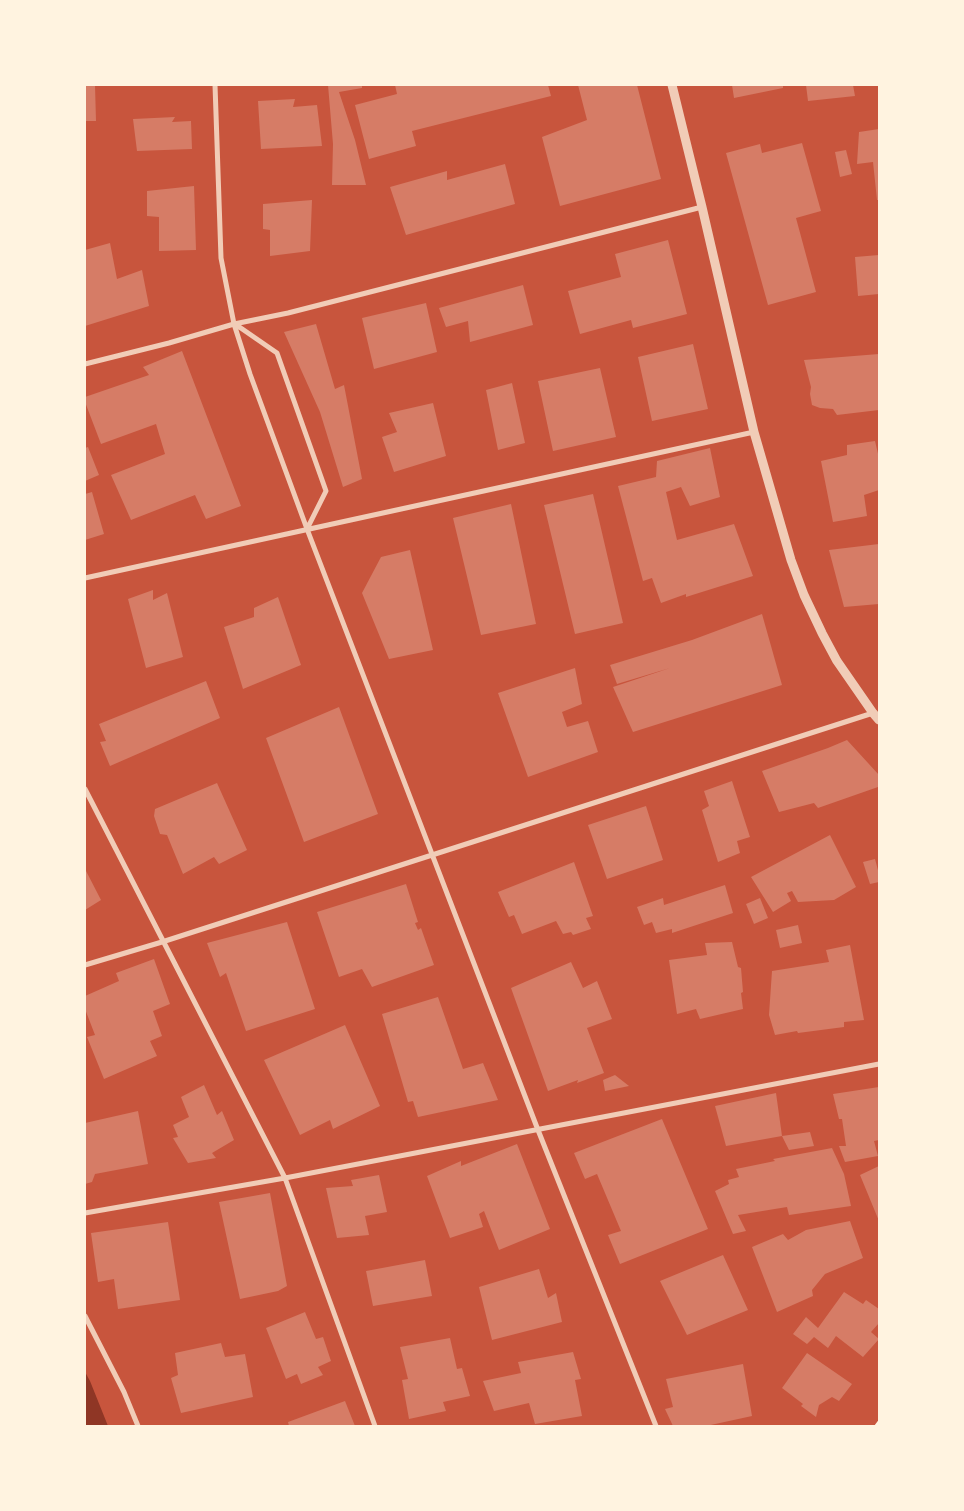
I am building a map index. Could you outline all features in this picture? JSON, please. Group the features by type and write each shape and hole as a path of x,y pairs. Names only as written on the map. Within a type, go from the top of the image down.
{"street":[{"path":"214,85 221,258 234,324 250,374 307,529 538,1130 656,1426"},
{"path":"85,965 876,717 837,661 804,595 791,560 754,432 672,85"},
{"path":"85,364 234,324 288,313 702,207"},
{"path":"234,324 277,353 326,490 307,529"},
{"path":"85,578 754,432"},
{"path":"85,789 285,1178 375,1426"},
{"path":"85,1213 285,1178 879,1064"},
{"path":"85,1316 124,1392 138,1426"}],"path":[{"path":"876,1426 879,1422"}],"shaded area":[{"path":"85,1372 90,1381 108,1426 85,1426"}],"building":[{"path":"85,85 95,85 96,121 85,121"},
{"path":"328,85 362,85 362,88 339,92 355,140 366,185 332,185 333,144"},
{"path":"395,85 548,85 551,96 412,131 416,146 369,159 355,105 397,94"},
{"path":"578,85 637,85 661,179 560,206 542,137 587,120"},
{"path":"732,85 783,85 783,88 734,98"},
{"path":"806,85 853,85 855,96 808,101"},
{"path":"295,99 293,107 317,105 322,146 261,149 258,101"},
{"path":"175,117 172,122 191,121 192,149 137,151 133,119"},
{"path":"879,129 879,200 877,200 873,162 857,164 859,132"},
{"path":"802,143 821,211 796,218 816,292 768,305 726,153 760,144 762,153"},
{"path":"846,150 852,174 840,177 835,152"},
{"path":"505,164 515,204 406,235 390,187 447,171 447,180"},
{"path":"194,186 196,250 159,251 159,217 147,216 147,191"},
{"path":"312,200 310,251 270,256 270,230 263,229 263,204"},
{"path":"668,240 687,314 633,328 631,320 580,334 568,291 621,277 615,254"},
{"path":"110,243 117,279 142,270 149,306 85,326 85,250"},
{"path":"879,255 879,294 858,296 855,257"},
{"path":"523,285 533,325 470,342 468,321 446,327 439,308"},
{"path":"426,303 437,352 374,369 362,318"},
{"path":"316,324 335,389 344,385 362,479 343,487 320,412 284,332"},
{"path":"693,344 708,409 652,421 638,357"},
{"path":"182,351 241,506 206,519 195,495 131,520 111,475 165,454 156,424 101,444 85,402 85,397 149,375 143,367"},
{"path":"879,354 879,410 837,415 833,409 812,405 811,387 804,360"},
{"path":"600,368 616,437 553,451 538,381"},
{"path":"512,383 525,443 498,450 486,390"},
{"path":"433,403 446,456 394,472 382,437 397,432 389,413"},
{"path":"875,441 879,458 879,490 864,495 867,516 833,522 821,461 847,455 847,445"},
{"path":"88,447 99,475 85,481 85,448"},
{"path":"710,448 720,497 690,506 681,487 666,492 677,540 734,524 753,576 686,597 686,594 661,603 652,578 643,581 618,486 656,477 657,461"},
{"path":"92,492 104,534 85,540 85,494"},
{"path":"593,494 623,623 575,634 544,505"},
{"path":"511,504 536,624 481,635 453,518"},
{"path":"879,544 879,604 844,607 829,550"},
{"path":"410,550 433,650 389,659 362,593 381,557"},
{"path":"153,590 153,600 167,593 183,657 146,668 128,599"},
{"path":"278,597 301,665 243,689 224,627 254,617 254,608"},
{"path":"762,614 782,685 633,732 613,687 670,668 617,684 610,665 692,640"},
{"path":"575,668 582,704 562,712 567,727 588,721 598,752 528,777 498,693"},
{"path":"206,681 220,718 110,766 100,742 106,741 99,724"},
{"path":"339,707 378,814 304,842 266,738"},
{"path":"847,740 879,775 878,787 818,808 814,803 779,812 762,771"},
{"path":"732,781 750,837 737,841 740,853 718,862 702,810 709,806 704,791"},
{"path":"217,783 247,850 219,864 214,857 183,874 167,835 160,834 154,816 155,809"},
{"path":"646,806 663,860 607,879 588,825"},
{"path":"830,835 856,887 834,900 798,902 792,891 787,893 791,901 773,912 751,877"},
{"path":"875,859 879,882 870,884 863,862"},
{"path":"574,862 593,916 586,918 591,929 573,935 571,932 563,934 556,921 522,934 514,915 509,917 498,892"},
{"path":"85,869 101,900 85,910"},
{"path":"406,884 418,922 415,923 418,930 421,928 434,965 372,987 362,969 339,977 317,912"},
{"path":"725,885 733,913 672,933 672,929 656,933 652,922 644,925 637,907 663,898 664,905"},
{"path":"760,898 768,918 754,924 746,904"},
{"path":"287,922 315,1009 246,1031 226,973 220,977 207,943"},
{"path":"798,925 802,943 780,948 776,930"},
{"path":"732,942 738,967 741,968 743,1009 700,1019 696,1009 677,1014 669,960 707,955 705,943"},
{"path":"850,945 864,1020 844,1022 844,1027 775,1035 769,1015 772,971 829,962 826,950"},
{"path":"154,959 170,1004 153,1011 162,1036 150,1041 157,1056 104,1079 87,1037 95,1035 85,1009 85,996 119,981 116,973"},
{"path":"571,962 583,988 597,981 612,1019 587,1028 604,1073 548,1091 511,988"},
{"path":"438,997 463,1069 483,1063 498,1100 418,1117 413,1101 408,1102 382,1014"},
{"path":"345,1025 380,1106 333,1129 330,1120 300,1135 264,1060"},
{"path":"615,1075 629,1086 605,1091 603,1080"},
{"path":"204,1085 217,1115 222,1111 234,1140 212,1153 216,1158 188,1163 173,1138 178,1137 173,1125 189,1117 181,1097"},
{"path":"879,1087 879,1140 874,1141 878,1156 845,1162 839,1146 846,1146 842,1119 839,1119 833,1094"},
{"path":"776,1093 782,1136 726,1146 715,1106"},
{"path":"138,1111 148,1164 95,1174 92,1182 85,1184 85,1123"},
{"path":"662,1119 708,1229 620,1264 608,1235 621,1231 597,1174 585,1179 574,1153"},
{"path":"810,1132 814,1146 789,1150 782,1136"},
{"path":"517,1144 550,1229 499,1250 484,1211 479,1214 483,1227 450,1238 427,1176 461,1161 461,1166"},
{"path":"832,1148 844,1174 851,1206 789,1215 787,1207 738,1215 746,1231 733,1234 715,1191 729,1184 728,1180 739,1177 736,1169 775,1161 773,1159"},
{"path":"879,1166 879,1221 860,1175"},
{"path":"379,1175 387,1212 365,1216 369,1235 337,1238 326,1188 353,1186 351,1180"},
{"path":"270,1193 287,1286 278,1291 240,1299 219,1202"},
{"path":"850,1221 863,1258 825,1274 812,1290 813,1296 777,1312 752,1247 783,1234 788,1240 806,1230"},
{"path":"168,1222 180,1300 118,1309 114,1279 98,1282 91,1233"},
{"path":"723,1255 748,1310 687,1335 660,1281"},
{"path":"425,1260 432,1296 373,1306 366,1271"},
{"path":"539,1269 548,1298 556,1293 562,1322 492,1340 479,1287"},
{"path":"844,1292 863,1304 866,1300 879,1309 879,1323 871,1332 879,1339 863,1357 836,1336 828,1348 814,1337 807,1344 793,1334 806,1317 818,1328"},
{"path":"305,1312 316,1339 323,1337 331,1361 318,1367 323,1375 301,1384 297,1374 286,1379 266,1328"},
{"path":"450,1338 457,1369 462,1368 470,1396 443,1402 446,1411 409,1419 402,1380 408,1379 400,1347"},
{"path":"221,1343 225,1357 245,1354 253,1397 181,1413 171,1378 178,1375 175,1353"},
{"path":"573,1352 581,1379 575,1380 582,1416 535,1424 529,1403 494,1411 483,1381 521,1373 518,1362"},
{"path":"807,1353 852,1384 839,1401 832,1397 819,1405 816,1417 782,1388"},
{"path":"743,1364 752,1416 706,1426 673,1426 665,1409 673,1407 666,1379"},
{"path":"345,1401 355,1426 289,1426 288,1422"}]}
